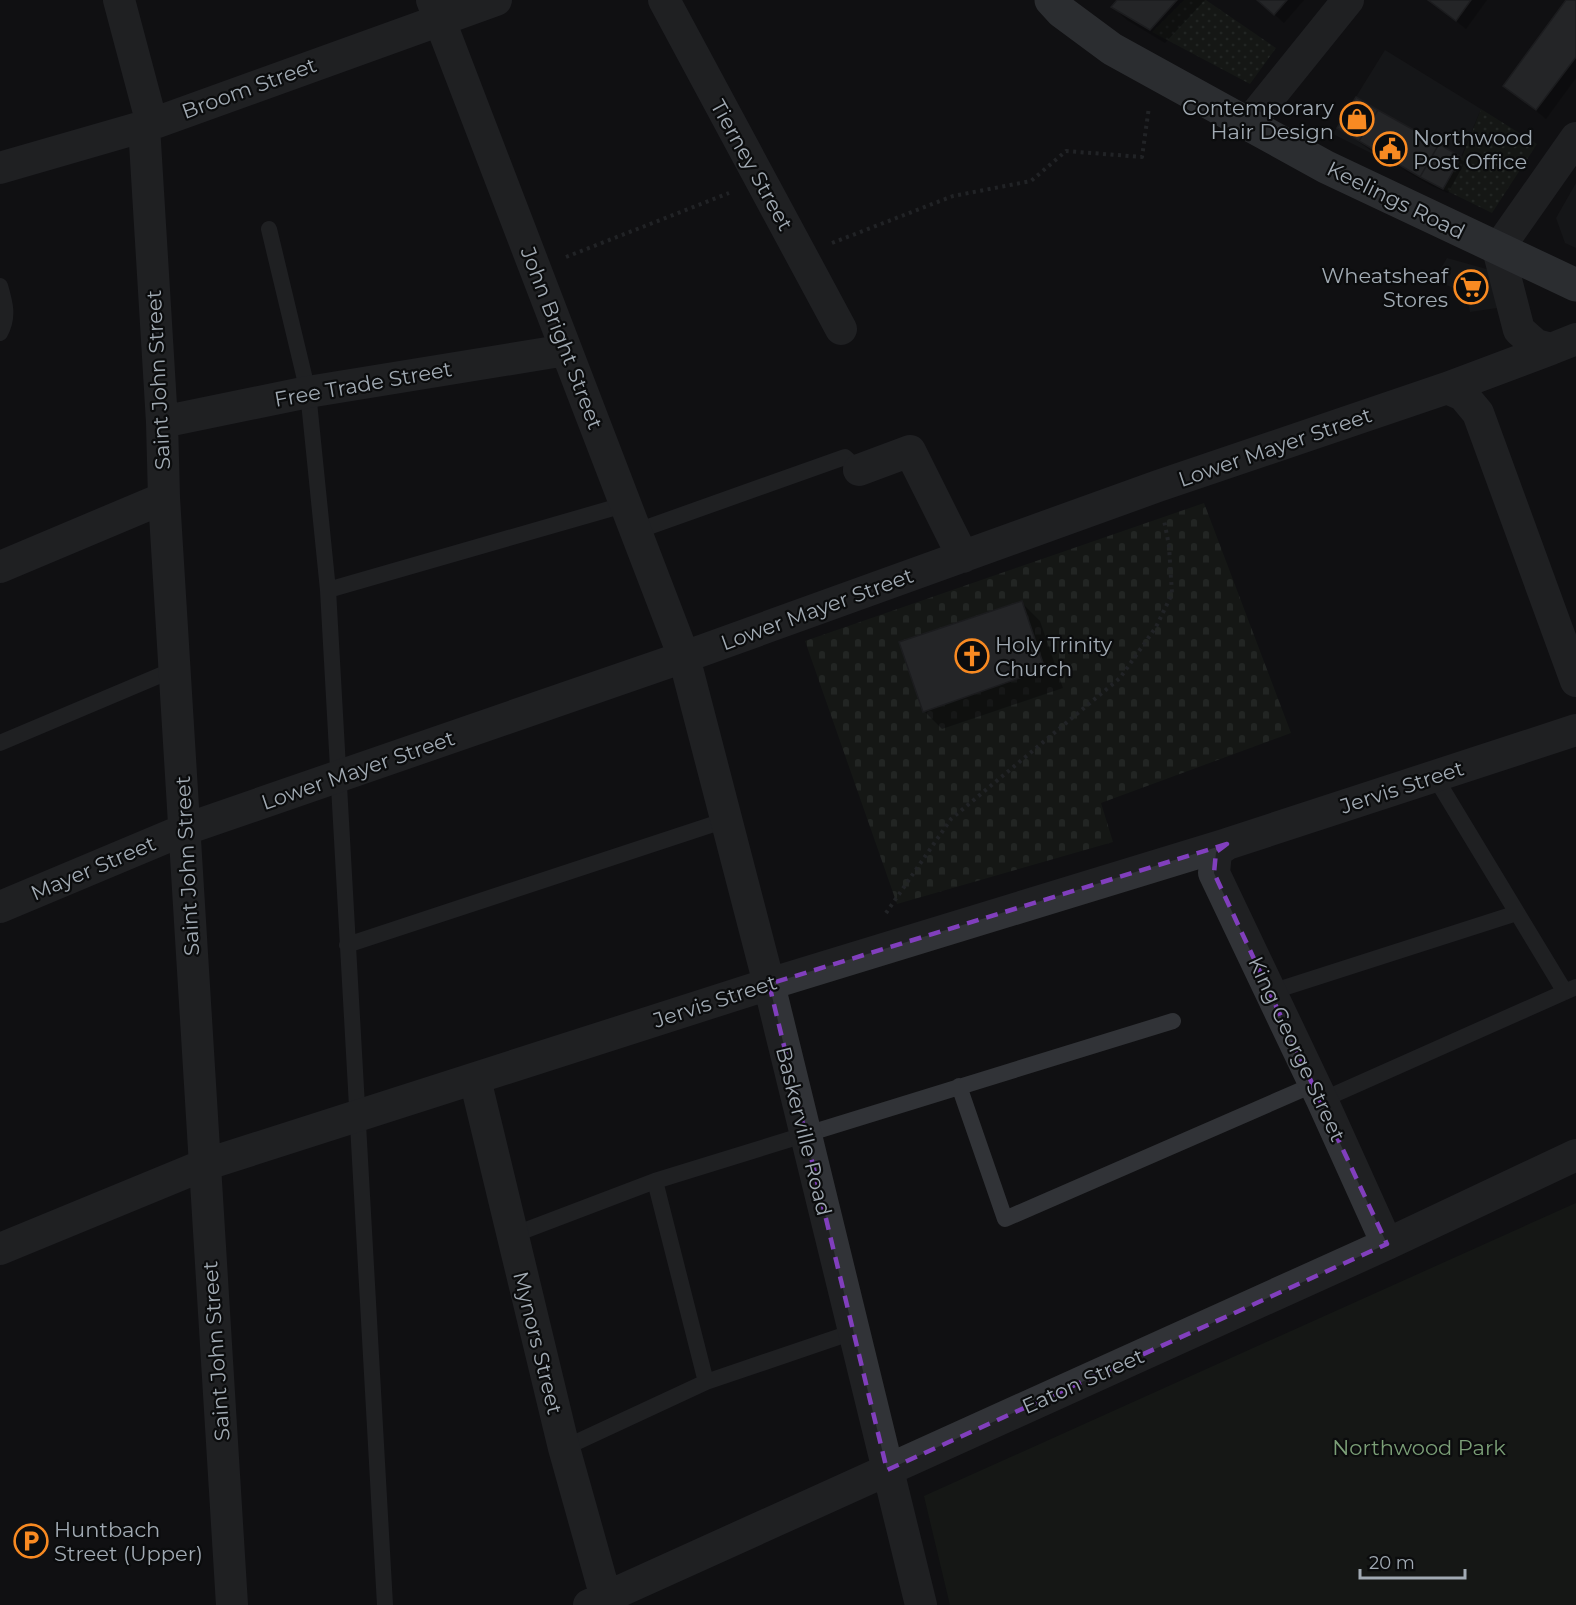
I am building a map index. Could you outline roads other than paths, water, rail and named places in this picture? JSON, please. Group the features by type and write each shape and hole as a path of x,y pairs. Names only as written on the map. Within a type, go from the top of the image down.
{"main road":[{"name":"Keelings Road","path":"1051,0 1062,12 1112,49 1326,167 1576,285"}],"street":[{"name":"Saint John Street","path":"119,0 148,125 164,498 232,1605"},
{"name":"Broom Street","path":"0,168 148,125 436,10 496,0"},
{"name":"Tierney Street","path":"664,0 841,329"},
{"path":"1248,124 1348,0"},
{"name":"John Bright Street","path":"436,10 636,526 684,657"},
{"path":"1563,344 1536,345 1519,330 1498,249 1527,204 1576,138"},
{"name":"Lower Mayer Street","path":"186,829 684,657 1158,486 1455,391 1563,344"},
{"name":"Free Trade Street","path":"162,422 308,392 566,350"},
{"path":"1455,391 1478,413 1576,681"},
{"path":"859,470 910,451 963,557"},
{"path":"0,567 164,498"},
{"name":"Baskerville Road","path":"684,657 769,984 921,1605"},
{"name":"Jervis Street","path":"0,1249 204,1165 769,984 1159,864 1221,848 1576,730"},
{"name":"Mayer Street","path":"0,907 186,829"},
{"name":"King George Street","path":"1221,848 1214,873 1387,1244"},
{"name":"Mynors Street","path":"475,1079 601,1602"},
{"name":"Eaton Street","path":"601,1602 1387,1244 1576,1155"}],"lane":[{"path":"269,229 308,392 328,590 385,1605"},
{"path":"0,285 6,306 6,323 0,333"},
{"path":"328,590 636,526 845,457 859,470"},
{"path":"0,742 175,669"},
{"path":"959,1086 1005,1219 1570,990 1517,913 1435,777"},
{"path":"347,945 726,820"},
{"path":"1270,992 1517,913"},
{"path":"513,1235 655,1181 1173,1021"},
{"path":"655,1181 706,1382"},
{"path":"564,1448 706,1382 853,1332"}],"place":[{"name":"Contemporary Hair Design","path":"1357,119"},
{"name":"Northwood Post Office","path":"1390,149"},
{"name":"Wheatsheaf Stores","path":"1471,287"},
{"name":"Holy Trinity Church","path":"972,656"},
{"name":"Huntbach Street (Upper)","path":"31,1541"}],"park label":[{"name":"Northwood Park","path":"1419,1447"}]}
